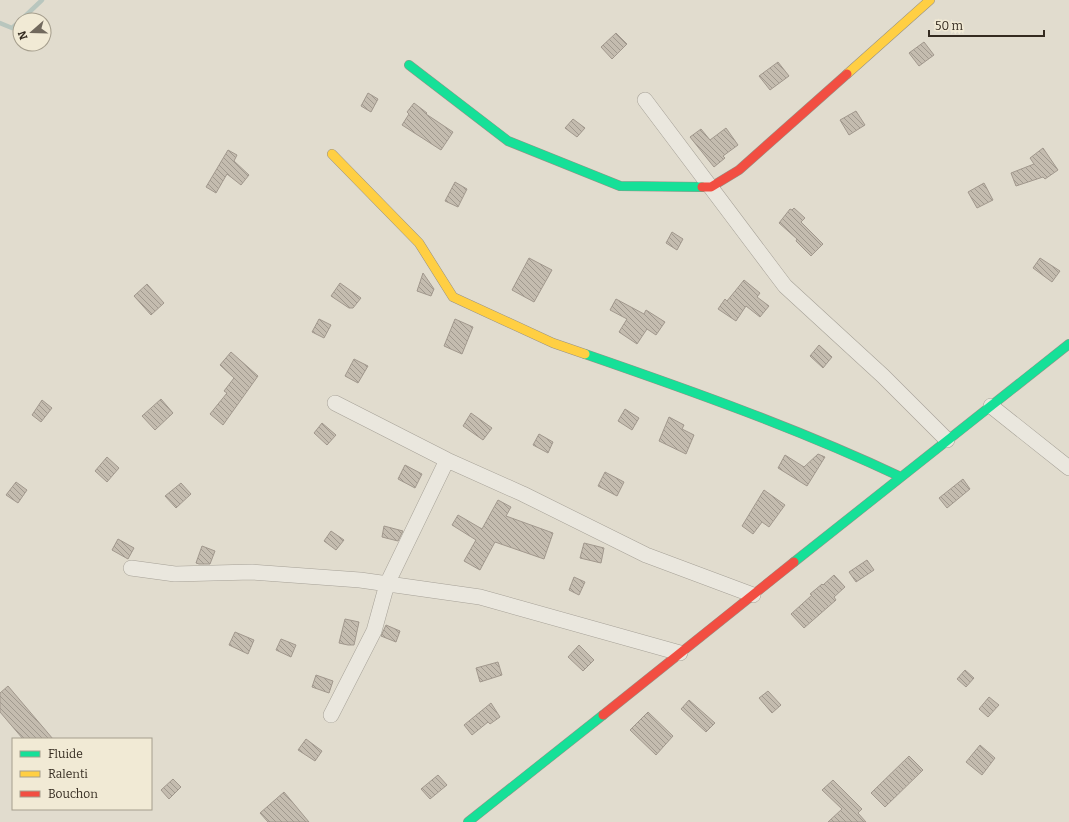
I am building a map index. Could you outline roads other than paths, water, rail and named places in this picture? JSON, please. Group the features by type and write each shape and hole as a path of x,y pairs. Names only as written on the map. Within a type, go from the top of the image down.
{"street":[{"path":"409,65 508,141 620,186 711,187 739,170 930,0"},
{"path":"645,100 785,286 883,376 947,440"},
{"path":"332,154 419,243 454,297 553,343 691,391 854,455 901,477"},
{"path":"468,822 1069,344"},
{"path":"335,403 447,460 523,494 646,555 753,595"},
{"path":"991,406 1069,468"},
{"path":"331,716 374,631 387,584 447,460"},
{"path":"131,568 174,574 252,572 360,580 480,596 680,653"}],"waterway":[{"path":"29,12 42,0"},
{"path":"0,23 12,28"}]}
